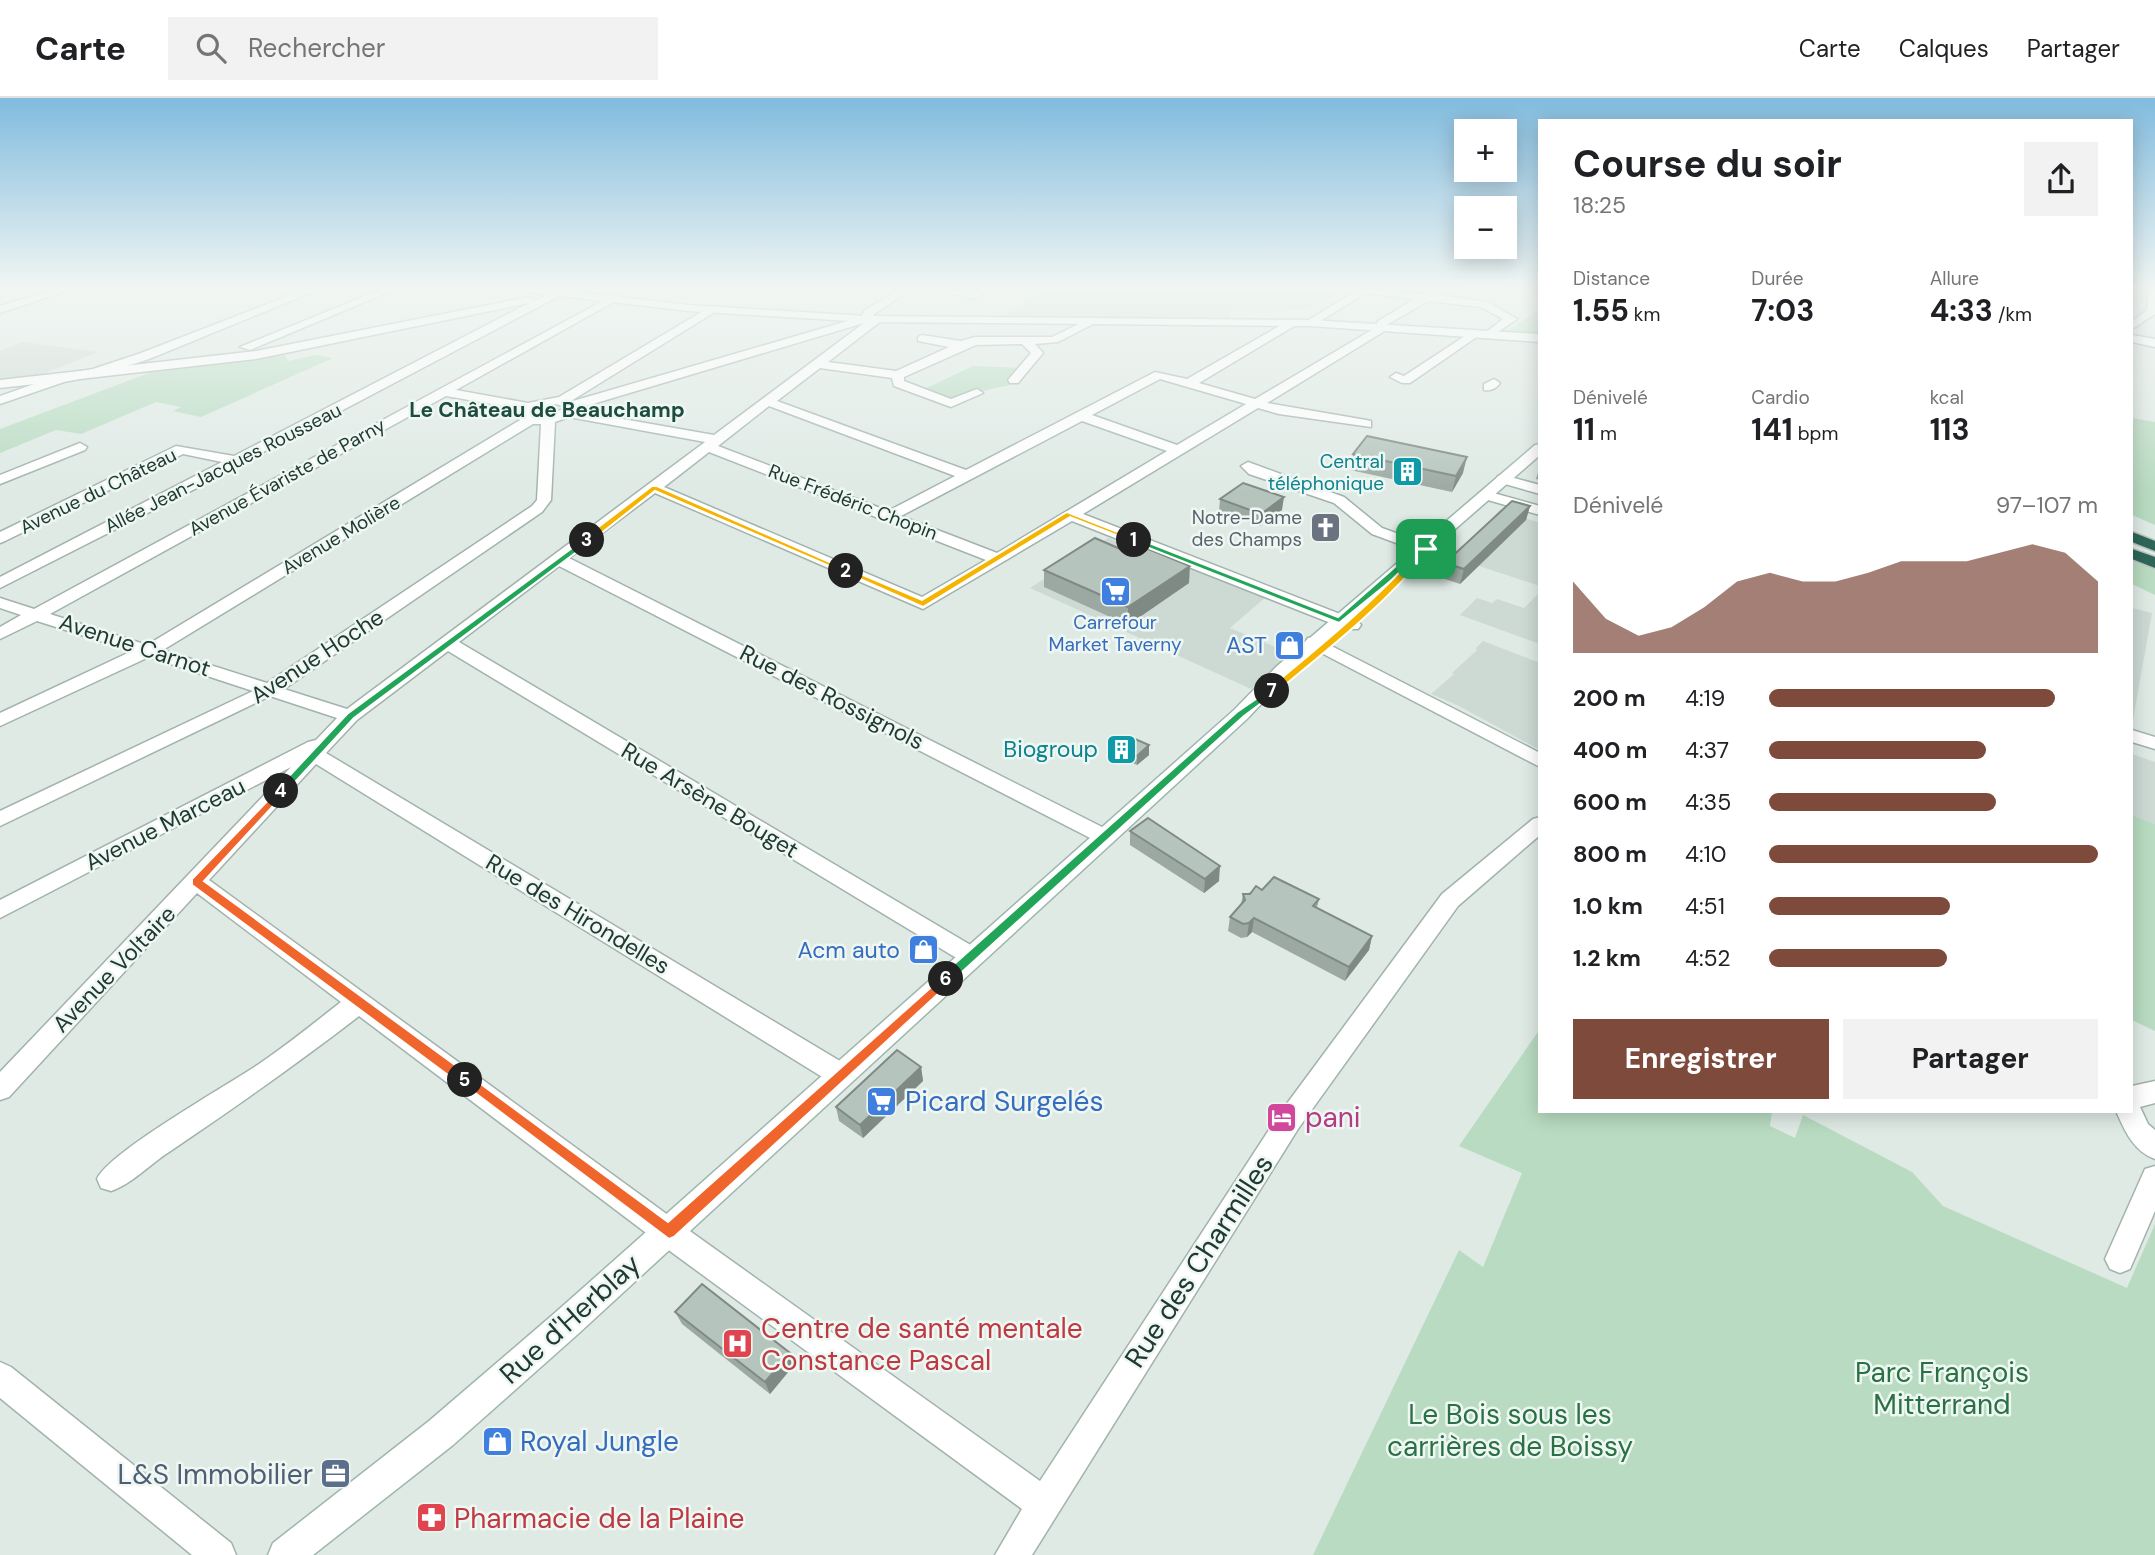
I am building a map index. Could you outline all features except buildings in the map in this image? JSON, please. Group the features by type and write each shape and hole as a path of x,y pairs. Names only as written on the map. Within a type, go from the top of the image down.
{"highway":[{"path":"2133,536 2155,544"},
{"path":"2133,548 2155,557"},
{"path":"2133,554 2155,564"}],"street":[{"path":"0,400 61,379 96,372 142,357"},
{"path":"0,384 239,357"},
{"name":"Allée Jean-Jacques Rousseau","path":"0,583 435,357"},
{"name":"Avenue Évariste de Parny","path":"0,634 445,392 504,357"},
{"path":"445,392 548,420 641,357"},
{"path":"529,413 548,401 566,407 739,357"},
{"name":"Avenue Voltaire","path":"0,1089 350,716 828,357"},
{"path":"820,364 898,375 936,357"},
{"path":"1014,380 1035,357"},
{"path":"1188,384 1234,357"},
{"path":"655,488 923,604 1333,357"},
{"path":"1396,377 1406,380 1441,357"},
{"path":"898,375 898,383 951,403 977,393"},
{"path":"889,516 1159,375 1253,404 1314,417 1366,424"},
{"path":"769,402 967,475"},
{"name":"Rue Frédéric Chopin","path":"566,407 713,443 996,558"},
{"name":"Avenue Molière","path":"0,720 151,649 529,413"},
{"path":"1082,416 1177,450"},
{"name":"Avenue Hoche","path":"0,819 271,689 542,505 548,420"},
{"path":"0,480 80,447"},
{"name":"Avenue du Château","path":"0,538 181,449 239,461"},
{"name":"Rue d'Herblay","path":"285,1555 393,1471 522,1362 669,1232 1103,836 1345,623 1394,585 1426,549 1538,450"},
{"path":"1248,466 1254,471 1339,500 1377,531 1426,549"},
{"path":"1503,479 1538,489"},
{"path":"1486,495 1538,510"},
{"path":"1069,514 1345,623"},
{"name":"Rue des Rossignols","path":"560,560 1103,836"},
{"name":"Avenue Carnot","path":"0,603 151,649 350,716"},
{"name":"Rue Arsène Bouget","path":"449,644 971,956"},
{"path":"1320,645 1538,760"},
{"path":"2133,737 2155,743"},
{"name":"Avenue Marceau","path":"0,910 330,739"},
{"path":"2133,749 2155,751"},
{"name":"Rue des Hirondelles","path":"313,756 321,758 841,1075"},
{"name":"Rue des Charmilles","path":"1012,1555 1289,1121 1450,900 1538,826"},
{"path":"197,882 669,1232 1044,1504"},
{"path":"111,1180 139,1157 270,1069 360,1001"},
{"path":"2130,1113 2139,1132 2155,1147"},
{"path":"2120,1259 2155,1178"},
{"path":"0,1378 219,1555"}],"shaded area":[{"path":"0,357 85,357 35,377 0,380"},
{"path":"1500,510 1538,522 1538,585 1461,560 1504,518 1495,515"},
{"path":"1108,538 1267,596 1230,628 1290,653 1251,689 1030,588"},
{"path":"1538,594 1538,643 1460,615 1477,598 1492,603 1497,599 1524,608"},
{"path":"2133,608 2152,613 2133,719"},
{"path":"1483,641 1538,662 1538,749 1431,694 1454,674 1452,673 1477,650"},
{"path":"2133,754 2155,762 2155,824 2133,815"}],"green space":[{"path":"270,357 286,357 288,361 307,357 333,358 201,417 173,411 181,407 156,402 81,434 56,430 0,453 0,429 149,373"},
{"path":"973,366 1024,368 1008,386 962,397 947,398 920,391"},
{"path":"2133,418 2155,422 2155,525 2133,515"},
{"path":"2133,559 2155,569 2155,595 2133,584"},
{"path":"2133,815 2155,824 2155,1031 2133,1020"},
{"name":"Parc François Mitterrand","path":"1538,1032 1538,1113 1772,1113 1770,1126 1795,1138 1803,1115 1912,1172 1943,1206 2127,1288 2155,1224 2155,1555 1313,1555 1459,1250 1483,1267 1522,1173 1459,1146"}],"place":[{"name":"Central téléphonique","path":"1407,472"},
{"name":"Notre-Dame des Champs","path":"1325,528"},
{"name":"Carrefour Market Taverny","path":"1115,591"},
{"name":"AST","path":"1290,645"},
{"name":"Biogroup","path":"1121,749"},
{"name":"Acm auto","path":"923,950"},
{"name":"Picard Surgelés","path":"882,1101"},
{"name":"pani","path":"1282,1117"},
{"name":"Centre de santé mentale Constance Pascal","path":"738,1344"},
{"name":"Royal Jungle","path":"497,1441"},
{"name":"L&S Immobilier","path":"336,1474"},
{"name":"Pharmacie de la Plaine","path":"431,1518"}],"district":[{"name":"Le Château de Beauchamp","path":"547,410"}],"route":[{"path":"655,488 923,604 1069,514 1339,621 1399,567 1426,549 1394,585 1348,629 1241,714 1103,836 669,1232 197,882 350,716 655,488"}],"park label":[{"name":"Le Bois sous les carrières de Boissy","path":"1510,1430"}]}
